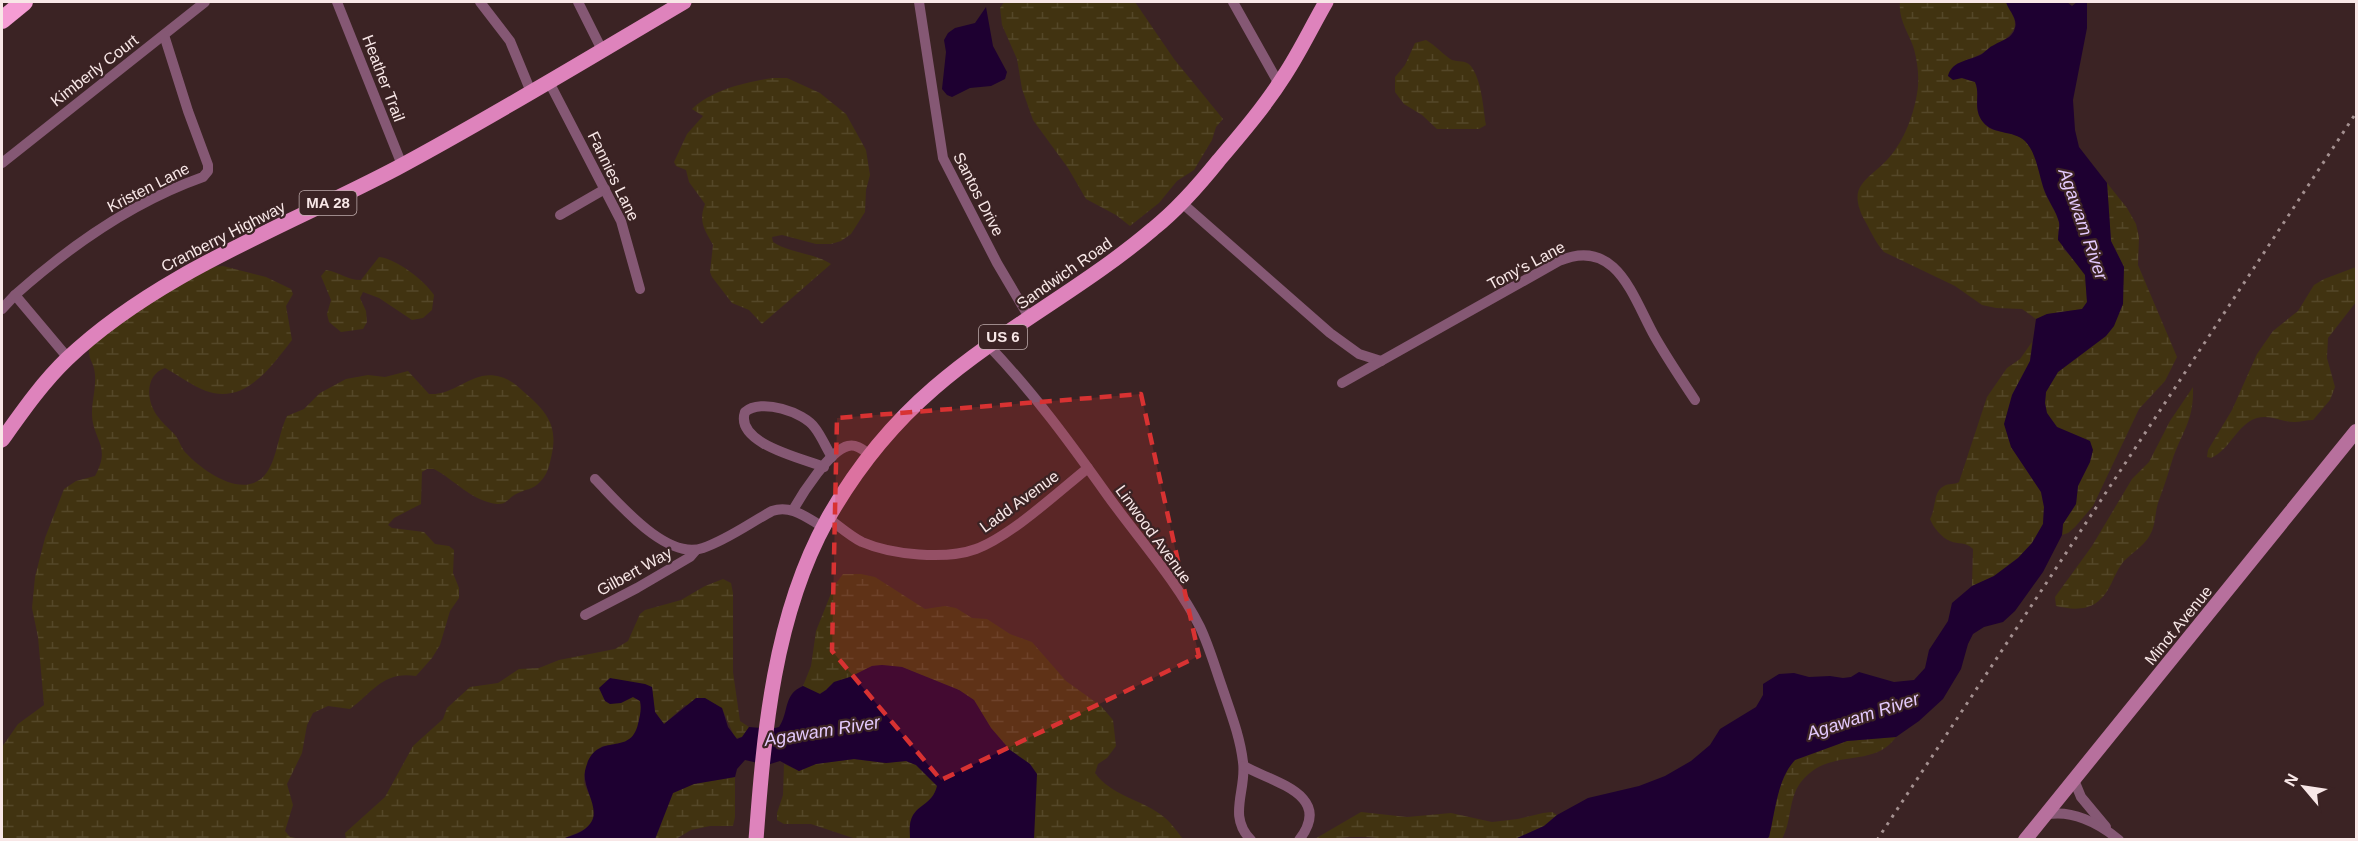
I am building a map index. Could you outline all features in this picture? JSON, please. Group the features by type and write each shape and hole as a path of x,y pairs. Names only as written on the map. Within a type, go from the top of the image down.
{"highway":[{"path":"2,20 24,2"}],"main road":[{"name":"Cranberry Highway","path":"2,440 42,386 68,358 111,322 163,287 402,165 684,2"},
{"name":"Sandwich Road","path":"756,840 768,726 784,631 804,569 826,522 870,455 923,398 989,346 1139,241 1182,203 1279,84 1326,2"},
{"name":"Minot Avenue","path":"2025,840 2356,431"}],"street":[{"name":"Kimberly Court","path":"2,163 205,2"},
{"name":"Heather Trail","path":"337,2 402,165"},
{"path":"480,2 510,41 531,92"},
{"path":"578,2 602,50"},
{"name":"Santos Drive","path":"918,2 943,158 997,263 1030,319"},
{"path":"1233,2 1279,84"},
{"name":"Kristen Lane","path":"2,309 60,256 87,237 153,199 203,177 208,171 208,165 164,35"},
{"name":"Fannies Lane","path":"549,82 605,189 626,235 640,289"},
{"path":"560,215 605,189"},
{"path":"1182,203 1330,333 1359,354 1381,361"},
{"name":"Tony's Lane","path":"1342,383 1559,261 1574,255 1585,255 1612,265 1624,278 1655,337 1695,400"},
{"path":"15,295 68,358"},
{"name":"Linwood Avenue","path":"989,346 1026,385 1155,559 1199,626 1234,726 1244,766 1238,814 1241,828 1251,840"},
{"path":"824,467 769,447 749,429 744,420 745,412 755,407 770,406 796,415 814,426 832,457"},
{"path":"793,510 832,457 848,446 860,447 870,455"},
{"name":"Ladd Avenue","path":"793,510 826,522 862,542 875,546 916,554 963,552 987,543 1010,528 1088,468"},
{"path":"595,479 654,534 677,547 696,550"},
{"name":"Gilbert Way","path":"585,615 655,578 690,557 696,550 778,509 793,510"},
{"path":"1244,766 1280,781 1302,797 1310,814 1307,828 1299,840"},
{"path":"2074,780 2082,797 2119,840"},
{"path":"2045,815 2060,812 2071,814 2110,832"}],"highlighted area":[{"path":"1141,394 1199,656 941,780 832,651 837,418"}],"green space":[{"path":"1004,2 1135,2 1174,59 1223,119 1216,127 1212,140 1194,170 1177,181 1159,203 1130,226 1116,215 1086,199 1068,168 1033,120 1022,89 1017,59 1002,25 1000,8"},
{"path":"1900,2 2006,2 2015,21 2013,30 2003,41 1966,60 1961,78 1975,82 1978,112 1983,122 1992,129 2020,137 2033,152 2045,193 2058,219 2058,232 2064,250 2079,264 2085,275 2087,302 2083,309 2047,314 2036,319 2022,309 1982,305 1955,286 1884,252 1876,241 1859,208 1859,190 1869,176 1892,154 1902,139 1913,113 1918,86 1915,53 1902,21"},
{"path":"1426,40 1452,60 1470,65 1480,86 1486,125 1479,129 1437,129 1422,115 1404,104 1395,92 1395,77 1405,65 1415,43"},
{"path":"773,78 787,78 820,93 846,114 866,150 870,175 866,190 865,212 851,234 841,241 816,244 782,235 772,237 773,242 779,245 831,264 762,324 749,310 732,303 712,277 710,272 713,245 702,221 705,204 689,182 686,170 676,166 674,162 687,134 703,116 692,109 700,102 720,91 741,84"},
{"path":"2107,183 2127,208 2136,224 2139,237 2138,265 2177,357 2165,381 2139,409 2093,506 2075,527 2062,535 2063,524 2076,504 2078,486 2090,462 2090,441 2057,427 2046,413 2046,392 2058,372 2106,336 2114,326 2124,267 2111,241"},
{"path":"379,257 402,266 424,283 434,295 432,310 423,318 412,320 379,298 363,292 360,298 366,311 367,322 363,329 341,332 329,322 327,314 331,300 321,276 326,270 361,280"},
{"path":"223,266 266,277 291,289 293,294 286,306 292,340 256,381 233,393 220,394 206,391 165,368 153,377 149,390 155,412 175,435 185,452 203,468 234,484 245,485 255,482 264,476 272,463 287,416 304,409 320,393 346,379 368,375 385,377 408,371 429,394 448,391 482,376 501,377 513,383 539,406 549,420 553,447 547,471 537,485 500,504 471,495 434,469 422,472 421,504 394,518 388,525 392,528 424,532 435,544 449,546 454,550 453,573 459,588 459,598 450,611 440,645 416,676 395,677 379,684 350,709 328,706 313,713 307,725 302,753 287,784 293,805 285,831 290,837 301,839 2,840 2,747 18,724 44,705 38,637 32,608 35,577 45,538 64,489 76,481 95,476 102,457 93,422 95,380 89,356 91,339 207,267"},
{"path":"2356,267 2356,302 2328,338 2327,358 2335,387 2330,400 2313,420 2294,422 2266,417 2250,421 2218,454 2211,458 2207,457 2208,450 2232,410 2257,354 2273,331 2298,311 2314,285"},
{"path":"2032,342 2030,361 2012,395 2011,447 2041,492 2044,507 2043,524 2032,543 2018,558 1994,576 1972,586 1973,549 1967,545 1947,540 1930,519 1940,488 1959,482 1987,397 2007,368 2020,359"},
{"path":"2193,387 2192,409 2172,461 2149,536 2124,561 2109,589 2096,603 2081,608 2056,606 2055,597 2092,546 2132,479 2149,462 2170,421"},
{"path":"843,574 875,577 925,609 945,606 956,608 972,618 987,619 1010,634 1032,642 1066,681 1101,706 1113,720 1116,746 1107,758 1098,764 1095,773 1109,787 1160,814 1183,839 1034,839 1030,764 1010,750 991,728 974,700 959,690 902,667 882,665 872,666 834,682 819,694 803,686 811,666 816,631 834,586"},
{"path":"723,579 731,583 733,593 733,672 740,721 749,727 742,737 735,738 722,708 685,705 664,724 655,712 652,687 621,703 633,697 640,701 639,724 631,739 621,744 602,746 588,765 584,779 595,811 591,824 583,830 561,840 346,840 345,833 385,797 413,746 443,719 447,708 470,687 498,683 519,669 539,668 559,660 615,649 628,641 640,614 645,610 681,600"},
{"path":"1896,737 1886,747 1875,753 1824,764 1812,771 1797,789 1782,839 1766,840 1769,837 1780,786 1795,760 1847,741"},
{"path":"854,759 886,763 906,761 916,765 938,786 932,797 913,815 910,839 856,839 811,824 784,824 777,820 783,795 784,764 799,771 816,764"},
{"path":"735,777 733,826 710,826 691,830 676,839 655,840 673,793 694,784"},
{"path":"1361,812 1407,817 1451,813 1492,822 1552,812 1557,815 1544,826 1515,839 1387,840 1360,837 1313,840"}],"water":[{"name":"Agawam River","path":"2006,2 2067,2 2072,6 2077,2 2087,2 2087,28 2073,100 2075,130 2079,147 2107,183 2111,241 2124,267 2123,304 2114,326 2106,336 2058,372 2046,392 2047,413 2057,427 2090,441 2093,450 2090,462 2078,486 2076,504 2063,524 2062,535 2043,572 2015,611 2003,622 1984,627 1973,634 1961,669 1943,699 1919,721 1896,737 1847,741 1795,760 1780,786 1769,837 1766,839 1515,839 1544,826 1557,815 1588,798 1639,786 1665,776 1691,761 1710,745 1720,729 1756,707 1763,695 1763,684 1779,674 1794,673 1809,677 1843,678 1851,677 1859,672 1894,682 1914,680 1925,668 1929,650 1948,621 1952,603 1972,586 1994,576 2018,558 2032,543 2043,524 2044,507 2041,492 2011,447 2004,424 2012,395 2030,361 2036,319 2047,314 2082,309 2087,302 2085,275 2058,240 2059,222 2045,192 2029,146 2015,135 1992,129 1983,122 1977,107 1975,82 1962,78 1953,80 1948,76 1957,64 1982,54 2012,35 2016,24"},
{"path":"986,7 993,46 1007,72 1005,79 991,86 970,88 952,97 947,95 942,89 946,52 944,40 955,28 975,23"},
{"name":"Agawam River","path":"872,666 902,667 959,690 974,700 991,728 1010,750 1030,764 1037,774 1034,839 910,839 913,815 932,798 937,786 916,765 906,761 886,763 854,759 816,764 799,771 780,761 767,765 745,760 737,769 735,777 694,784 673,793 655,839 561,840 582,831 590,824 593,817 592,801 585,775 591,756 598,749 628,740 634,734 638,724 640,701 633,697 621,703 610,704 605,701 599,688 610,678 652,687 655,712 664,724 696,698 705,698 722,708 728,727 737,739 742,737 749,727 771,729 779,727 789,699 797,689 803,686 820,694 834,682"}],"railway":[{"path":"1877,840 2356,113"}]}
